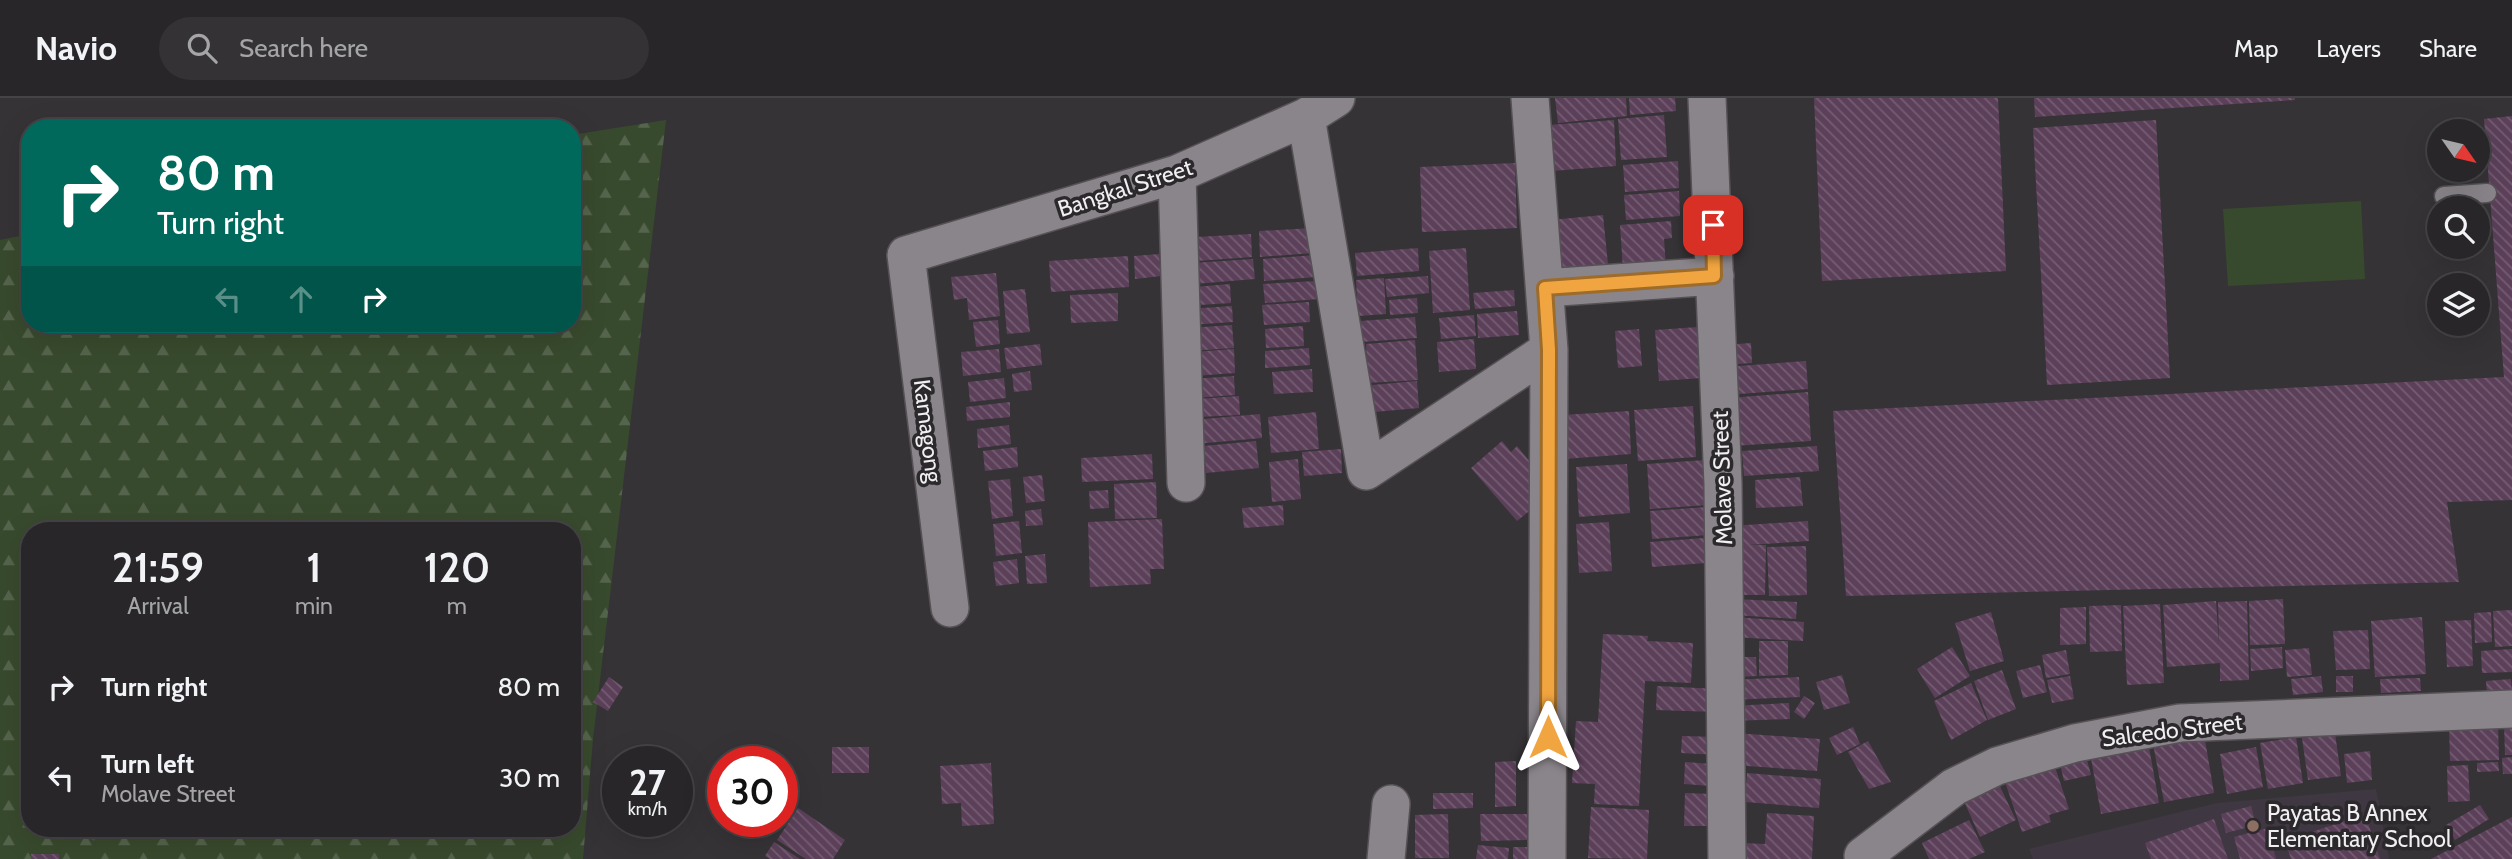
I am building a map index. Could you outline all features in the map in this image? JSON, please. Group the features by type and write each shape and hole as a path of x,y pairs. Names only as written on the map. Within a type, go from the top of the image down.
{"street":[{"path":"1530,98 1549,350 1547,859"},
{"name":"Molave Street","path":"1707,98 1723,484 1727,859"},
{"path":"1321,108 1366,471 1549,350"},
{"name":"Bangkal Street","path":"906,255 1177,174 1321,108"},
{"path":"1177,174 1186,483"},
{"name":"Kamagong","path":"906,255 950,608"},
{"path":"1545,288 1714,276"},
{"name":"Salcedo Street","path":"1863,856 1954,787 1997,766 2074,743 2180,723 2512,709"},
{"path":"1386,859 1391,804"}],"lane":[{"path":"2444,196 2487,193"}],"shaded area":[{"name":"Payatas B Annex Elementary School","path":"2376,789 2389,859 2033,859 2029,849 2217,803"}],"green space":[{"path":"666,120 593,739 583,859 0,859 0,240 21,236 21,333 581,333 581,134"},
{"path":"2361,201 2365,279 2228,286 2223,209"}],"building":[{"path":"1555,98 1626,98 1627,116 1558,123"},
{"path":"1629,98 1675,98 1676,111 1630,115"},
{"path":"1814,98 1998,98 2006,271 1822,281"},
{"path":"2034,98 2295,98 2295,100 2035,117"},
{"path":"1664,115 1667,157 1621,160 1618,119"},
{"path":"2512,116 2512,500 2447,502 2459,582 1846,596 1833,411 2504,377 2489,182 2490,119 2484,119"},
{"path":"1614,120 1616,166 1552,171 1549,125"},
{"path":"2156,120 2170,378 2047,385 2033,128"},
{"path":"1678,161 1679,188 1625,192 1623,165"},
{"path":"1515,163 1517,228 1422,232 1420,167"},
{"path":"1679,191 1680,216 1626,220 1624,195"},
{"path":"1603,215 1609,274 1557,279 1551,220"},
{"path":"1671,221 1672,238 1664,239 1666,267 1623,270 1620,225"},
{"path":"1313,228 1314,253 1260,257 1259,231"},
{"path":"1251,234 1252,257 1197,261 1196,237"},
{"path":"1418,248 1419,271 1357,276 1355,253"},
{"path":"1466,248 1470,310 1433,313 1429,251"},
{"path":"1159,254 1161,276 1135,279 1134,256"},
{"path":"1315,255 1317,277 1264,281 1263,259"},
{"path":"1128,256 1129,287 1051,292 1049,261"},
{"path":"1253,259 1255,279 1194,284 1193,263"},
{"path":"996,273 1000,316 969,320 967,298 954,300 951,277"},
{"path":"1428,276 1429,293 1387,297 1385,279"},
{"path":"1384,278 1386,314 1358,316 1356,280"},
{"path":"1317,281 1319,299 1265,303 1263,284"},
{"path":"1230,284 1231,303 1184,306 1183,288"},
{"path":"1025,289 1030,332 1007,334 1003,291"},
{"path":"1514,290 1515,306 1475,309 1473,293"},
{"path":"1118,293 1118,321 1071,323 1070,295"},
{"path":"1417,298 1418,313 1390,315 1389,300"},
{"path":"1309,302 1310,322 1264,325 1262,305"},
{"path":"1232,306 1233,322 1189,325 1188,309"},
{"path":"1517,311 1519,335 1478,338 1477,314"},
{"path":"1474,315 1476,336 1441,339 1439,318"},
{"path":"1415,317 1417,338 1361,342 1360,321"},
{"path":"998,320 1000,344 976,347 973,322"},
{"path":"1232,325 1234,348 1190,351 1188,328"},
{"path":"1303,326 1304,346 1266,348 1265,329"},
{"path":"1698,327 1702,378 1659,381 1655,330"},
{"path":"1639,329 1642,366 1618,368 1615,331"},
{"path":"1474,339 1476,369 1439,372 1437,342"},
{"path":"1415,340 1418,380 1368,383 1366,344"},
{"path":"1751,343 1752,363 1724,365 1723,345"},
{"path":"1040,344 1042,365 1007,369 1004,348"},
{"path":"1309,348 1310,365 1265,368 1265,351"},
{"path":"999,349 1001,372 963,376 961,352"},
{"path":"1234,349 1235,373 1194,376 1193,352"},
{"path":"1806,361 1808,389 1726,395 1724,367"},
{"path":"1312,369 1313,392 1274,394 1272,372"},
{"path":"1030,371 1032,390 1014,392 1012,374"},
{"path":"1234,376 1235,395 1195,398 1193,379"},
{"path":"1004,378 1006,398 970,402 968,382"},
{"path":"1417,381 1419,408 1374,412 1372,385"},
{"path":"1808,392 1811,441 1732,446 1728,398"},
{"path":"1239,396 1240,415 1198,417 1197,399"},
{"path":"1010,402 1010,417 967,421 966,407"},
{"path":"1693,406 1696,457 1638,461 1634,410"},
{"path":"1629,411 1631,454 1564,459 1562,415"},
{"path":"1316,412 1319,449 1271,453 1268,417"},
{"path":"1260,414 1262,438 1195,444 1193,420"},
{"path":"1009,425 1011,444 978,448 977,429"},
{"path":"1256,441 1259,468 1206,473 1204,446"},
{"path":"1502,441 1511,452 1517,446 1540,474 1548,496 1517,521 1471,468"},
{"path":"1817,446 1819,471 1744,476 1742,451"},
{"path":"1017,447 1018,467 985,471 983,451"},
{"path":"1341,449 1342,473 1304,476 1302,452"},
{"path":"1152,454 1153,479 1082,482 1081,458"},
{"path":"1298,459 1301,499 1272,502 1269,462"},
{"path":"1705,460 1708,505 1650,509 1647,464"},
{"path":"1627,464 1630,513 1579,517 1576,467"},
{"path":"1042,475 1045,501 1026,503 1023,477"},
{"path":"1800,477 1803,506 1756,508 1755,480"},
{"path":"1010,479 1013,516 992,519 988,481"},
{"path":"1156,482 1157,518 1115,519 1114,484"},
{"path":"1108,490 1109,508 1090,509 1089,491"},
{"path":"1283,505 1284,525 1244,528 1242,508"},
{"path":"1707,507 1709,535 1652,539 1650,511"},
{"path":"1041,509 1043,525 1026,526 1025,511"},
{"path":"1162,519 1164,569 1150,569 1151,584 1090,587 1088,522"},
{"path":"1019,521 1022,553 996,556 993,524"},
{"path":"1808,521 1809,541 1748,545 1766,545 1765,595 1740,595 1731,526"},
{"path":"1609,522 1612,571 1579,573 1576,524"},
{"path":"1704,538 1706,563 1652,567 1650,542"},
{"path":"1806,546 1807,595 1769,596 1767,547"},
{"path":"1045,554 1047,583 1027,584 1025,556"},
{"path":"1017,559 1019,583 996,586 993,562"},
{"path":"1735,599 1797,602 1796,619 1734,615"},
{"path":"2283,599 2285,644 2250,645 2249,601"},
{"path":"2216,601 2219,645 2218,602 2247,601 2249,680 2220,681 2220,663 2167,667 2163,605"},
{"path":"2160,604 2164,683 2127,685 2123,606"},
{"path":"2121,605 2122,651 2090,652 2089,606"},
{"path":"2086,607 2086,644 2060,645 2060,608"},
{"path":"2512,610 2512,646 2495,647 2493,611"},
{"path":"1991,612 2004,661 1970,671 1955,623"},
{"path":"2491,612 2492,642 2475,643 2474,613"},
{"path":"1734,617 1804,622 1803,641 1733,637"},
{"path":"2422,617 2426,674 2375,677 2371,621"},
{"path":"2471,620 2473,666 2447,667 2445,621"},
{"path":"2368,630 2370,669 2336,670 2333,631"},
{"path":"1603,634 1648,636 1647,641 1693,643 1691,683 1645,681 1639,806 1594,804 1595,784 1572,783 1576,721 1598,722"},
{"path":"1759,641 1788,641 1788,675 1759,676"},
{"path":"1952,647 1970,676 1935,698 1917,669"},
{"path":"2282,647 2283,668 2251,671 2250,649"},
{"path":"2309,648 2312,675 2287,677 2285,650"},
{"path":"2512,649 2512,672 2482,673 2481,651"},
{"path":"2066,650 2070,674 2046,678 2042,655"},
{"path":"1737,657 1756,657 1757,676 1738,677"},
{"path":"2040,665 2047,692 2023,698 2016,671"},
{"path":"2002,670 2016,709 1988,720 1974,681"},
{"path":"1842,675 1850,703 1824,710 1816,682"},
{"path":"2070,676 2074,699 2052,703 2047,680"},
{"path":"2321,676 2323,692 2293,695 2291,679"},
{"path":"2336,676 2353,676 2353,692 2336,692"},
{"path":"609,677 623,687 608,711 593,702"},
{"path":"1799,677 1800,697 1730,700 1729,680"},
{"path":"2420,678 2421,691 2381,693 2380,679"},
{"path":"2511,679 2512,692 2487,694 2486,681"},
{"path":"1971,683 1987,720 1951,740 1934,701"},
{"path":"1657,686 1719,689 1717,712 1656,710"},
{"path":"1804,696 1815,703 1804,719 1794,712"},
{"path":"1789,703 1790,719 1731,721 1730,706"},
{"path":"2504,723 2512,723 2512,755 2505,755"},
{"path":"2498,724 2499,760 2450,761 2449,726"},
{"path":"1853,727 1860,744 1837,755 1829,738"},
{"path":"1735,733 1820,739 1817,771 1733,765"},
{"path":"2335,733 2341,776 2308,780 2302,738"},
{"path":"2204,734 2214,793 2164,802 2153,744"},
{"path":"1682,736 1719,737 1719,755 1681,753"},
{"path":"2147,736 2159,803 2101,814 2089,747"},
{"path":"2296,737 2303,783 2268,789 2260,743"},
{"path":"1868,741 1891,782 1869,789 1848,752"},
{"path":"832,747 869,747 869,773 832,773"},
{"path":"2256,747 2263,787 2227,794 2220,754"},
{"path":"2084,749 2091,775 2064,781 2058,755"},
{"path":"2370,751 2372,780 2347,783 2344,754"},
{"path":"2512,757 2512,774 2503,774 2502,758"},
{"path":"2052,758 2069,809 2049,815 2051,822 2022,832 2002,773"},
{"path":"1516,761 1516,806 1495,807 1495,762"},
{"path":"1685,762 1712,764 1710,786 1684,784"},
{"path":"2498,762 2499,771 2477,772 2477,763"},
{"path":"991,763 994,824 962,826 961,803 942,804 940,766"},
{"path":"2468,765 2470,801 2448,802 2447,766"},
{"path":"1747,773 1821,779 1819,808 1745,802"},
{"path":"1994,774 2016,820 1980,837 1959,790"},
{"path":"1433,793 1473,793 1473,808 1433,809"},
{"path":"1685,793 1712,794 1711,826 1684,826"},
{"path":"2480,805 2489,819 2455,840 2446,825"},
{"path":"2251,806 2256,825 2226,833 2221,814"},
{"path":"1591,807 1649,810 1647,859 1588,858"},
{"path":"798,808 845,840 833,859 806,859 777,840 779,837 798,837"},
{"path":"1767,813 1814,816 1812,859 1741,859 1742,843 1765,844"},
{"path":"1448,814 1449,858 1415,858 1415,815"},
{"path":"1480,814 1527,814 1527,840 1481,841"},
{"path":"2365,814 2380,859 2291,859 2285,841"},
{"path":"2512,817 2512,859 2431,859"},
{"path":"2214,819 2228,859 2151,859 2145,843"},
{"path":"1969,820 1985,852 1969,859 1929,859 1922,843"},
{"path":"2268,828 2276,859 2240,859 2234,837"},
{"path":"774,842 800,859 770,859 765,856"},
{"path":"1478,845 1509,848 1508,859 1476,859"},
{"path":"1513,847 1541,847 1540,859 1513,859"},
{"path":"31,854 59,854 59,859 31,859"}],"place":[{"name":"Payatas B Annex Elementary School","path":"2253,826"}],"route":[{"path":"1548,737 1549,350 1545,288 1714,276 1713,225"}]}
